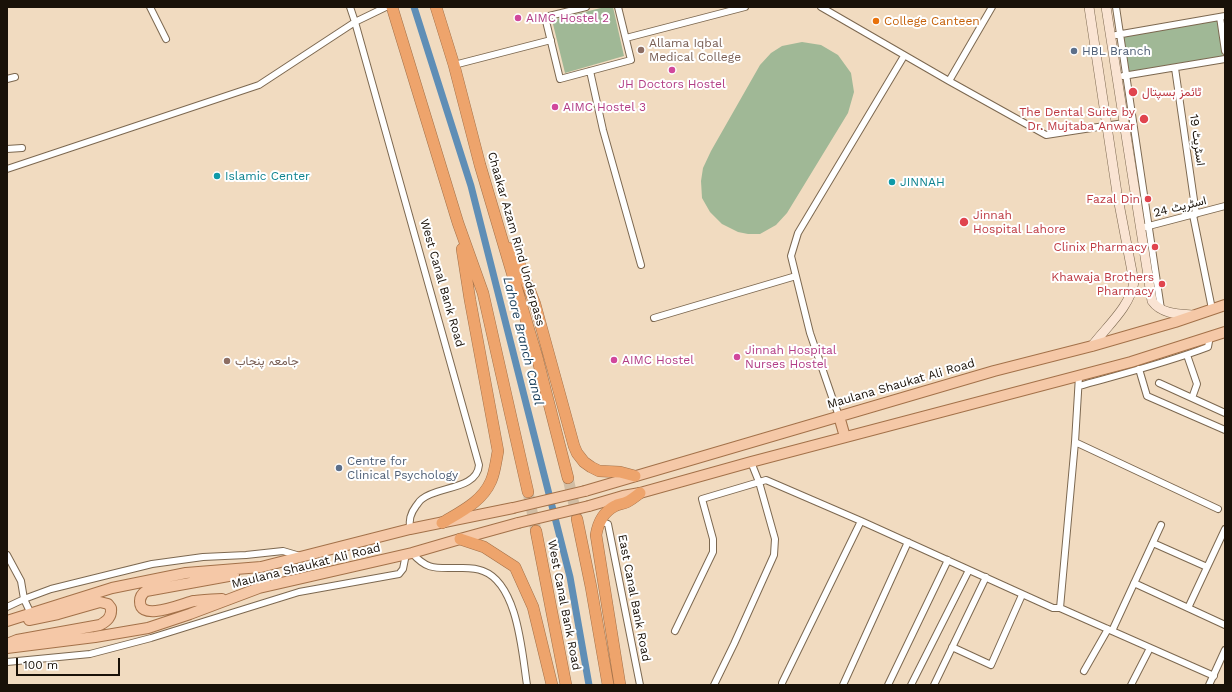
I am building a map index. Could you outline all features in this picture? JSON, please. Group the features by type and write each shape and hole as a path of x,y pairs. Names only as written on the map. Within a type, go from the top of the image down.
{"highway":[{"path":"392,7 458,223 483,293 528,492"},
{"name":"Chaakar Azam Rind Underpass","path":"436,7 454,65 480,165 536,357 568,478"},
{"path":"442,523 473,503 486,490 495,468 498,451 470,300 458,223"},
{"path":"502,239 519,263 534,304 577,453 584,462 599,471 620,472 635,476"},
{"path":"620,685 596,535 600,521 608,510 626,503 640,493"},
{"path":"577,519 591,587 608,685"},
{"name":"West Canal Bank Road","path":"536,531 566,685"},
{"path":"460,538 484,547 515,567 533,607 552,685"}],"main road":[{"path":"1089,7 1117,193 1134,282 1131,294 1124,306 1109,327 1092,346"},
{"path":"1106,7 1116,35 1122,76 1124,123 1145,227 1152,301 1157,307 1171,313 1193,316"},
{"name":"Maulana Shaukat Ali Road","path":"7,622 94,592 122,585 186,573 255,568 410,529 585,491 994,371 1092,346 1175,322 1225,305"},
{"path":"640,493 845,437 1079,381 1131,362 1225,332"},
{"path":"839,416 845,437"},
{"name":"Maulana Shaukat Ali Road","path":"7,648 95,637 148,628 259,588 409,554 460,538 589,506 623,496 640,493"},
{"path":"228,599 193,601 151,612 143,608 140,604 142,595 146,591 240,574 255,568"},
{"path":"7,622 36,619 100,602 108,604 111,608 111,615 100,625 42,635 7,644"}],"street":[{"path":"150,7 166,39"},
{"name":"West Canal Bank Road","path":"350,7 478,464 478,470 475,476 469,480 461,485 428,495 421,500 412,512 409,521 410,529"},
{"path":"7,170 259,85 355,22 386,7"},
{"path":"586,7 545,17 560,79 631,60 618,7"},
{"path":"626,38 745,7"},
{"path":"821,7 904,56 1046,135 1124,123"},
{"path":"949,81 992,7"},
{"path":"1116,7 1116,35 1222,17 1225,50"},
{"path":"454,65 551,40"},
{"path":"839,416 810,333 791,256 798,233 904,56"},
{"path":"1145,227 1122,76 1225,59"},
{"name":"اسٹریٹ 19","path":"1175,68 1195,214 1212,309"},
{"path":"590,71 603,130 641,265"},
{"path":"7,78 15,77"},
{"path":"7,149 22,148"},
{"name":"اسٹریٹ 24","path":"1145,227 1225,206"},
{"path":"654,318 796,276"},
{"path":"1060,608 1079,381 1139,369 1187,355 1208,347 1210,336"},
{"path":"1187,355 1197,384 1192,398"},
{"path":"1139,369 1147,396 1225,430"},
{"path":"1159,383 1225,413"},
{"path":"1075,442 1218,509"},
{"path":"714,685 774,555 775,539 759,482 751,462"},
{"path":"675,631 713,552 713,539 702,499 766,480 774,482 986,577 1022,595 1053,608 1060,608 1214,676"},
{"name":"East Canal Bank Road","path":"600,521 608,524 640,685"},
{"path":"782,685 785,676 861,521"},
{"path":"1084,671 1110,630 1161,525"},
{"path":"1188,608 1225,529"},
{"path":"843,685 908,542"},
{"path":"1153,543 1207,567"},
{"path":"7,607 51,589 152,564 203,557 246,555 283,551 302,556"},
{"path":"7,662 90,654 151,638 298,592 399,574 403,569 409,554 420,562 435,568 475,568 484,571 498,581 508,595 517,621 527,685"},
{"path":"7,555 21,581 24,599 31,614"},
{"path":"888,685 948,560"},
{"path":"911,685 969,570"},
{"path":"934,685 986,577"},
{"path":"1134,583 1224,625"},
{"path":"952,647 991,665 1022,595"},
{"path":"1131,685 1150,648"},
{"path":"1209,685 1225,650"}],"green space":[{"path":"605,7 613,7 624,56 565,73 552,20"},
{"path":"1218,20 1223,57 1128,72 1123,35"},
{"path":"802,42 821,45 838,55 851,73 854,92 848,113 787,213 776,225 760,234 738,232 722,224 710,212 702,198 701,181 703,168 711,151 760,65 771,53 782,46"}],"waterway":[{"name":"Lahore Branch Canal","path":"414,7 471,186 570,577 589,685"}],"tunnel":[{"path":"568,478 577,518"},
{"path":"528,492 536,531"}],"place":[{"name":"AIMC Hostel 2","path":"518,18"},
{"name":"College Canteen","path":"876,21"},
{"name":"Allama Iqbal Medical College","path":"641,50"},
{"name":"HBL Branch","path":"1074,51"},
{"name":"JH Doctors Hostel","path":"672,70"},
{"name":"ٹائمز ہسپتال","path":"1133,92"},
{"name":"AIMC Hostel 3","path":"555,107"},
{"name":"The Dental Suite by Dr. Mujtaba Anwar","path":"1144,119"},
{"name":"Islamic Center","path":"217,176"},
{"name":"JINNAH","path":"892,182"},
{"name":"Fazal Din","path":"1148,199"},
{"name":"Jinnah Hospital Lahore","path":"964,222"},
{"name":"Clinix Pharmacy","path":"1155,247"},
{"name":"Khawaja Brothers Pharmacy","path":"1162,284"},
{"name":"Jinnah Hospital Nurses Hostel","path":"737,357"},
{"name":"AIMC Hostel","path":"614,360"},
{"name":"جامعہ پنجاب","path":"227,361"},
{"name":"Centre for Clinical Psychology","path":"339,468"}]}
